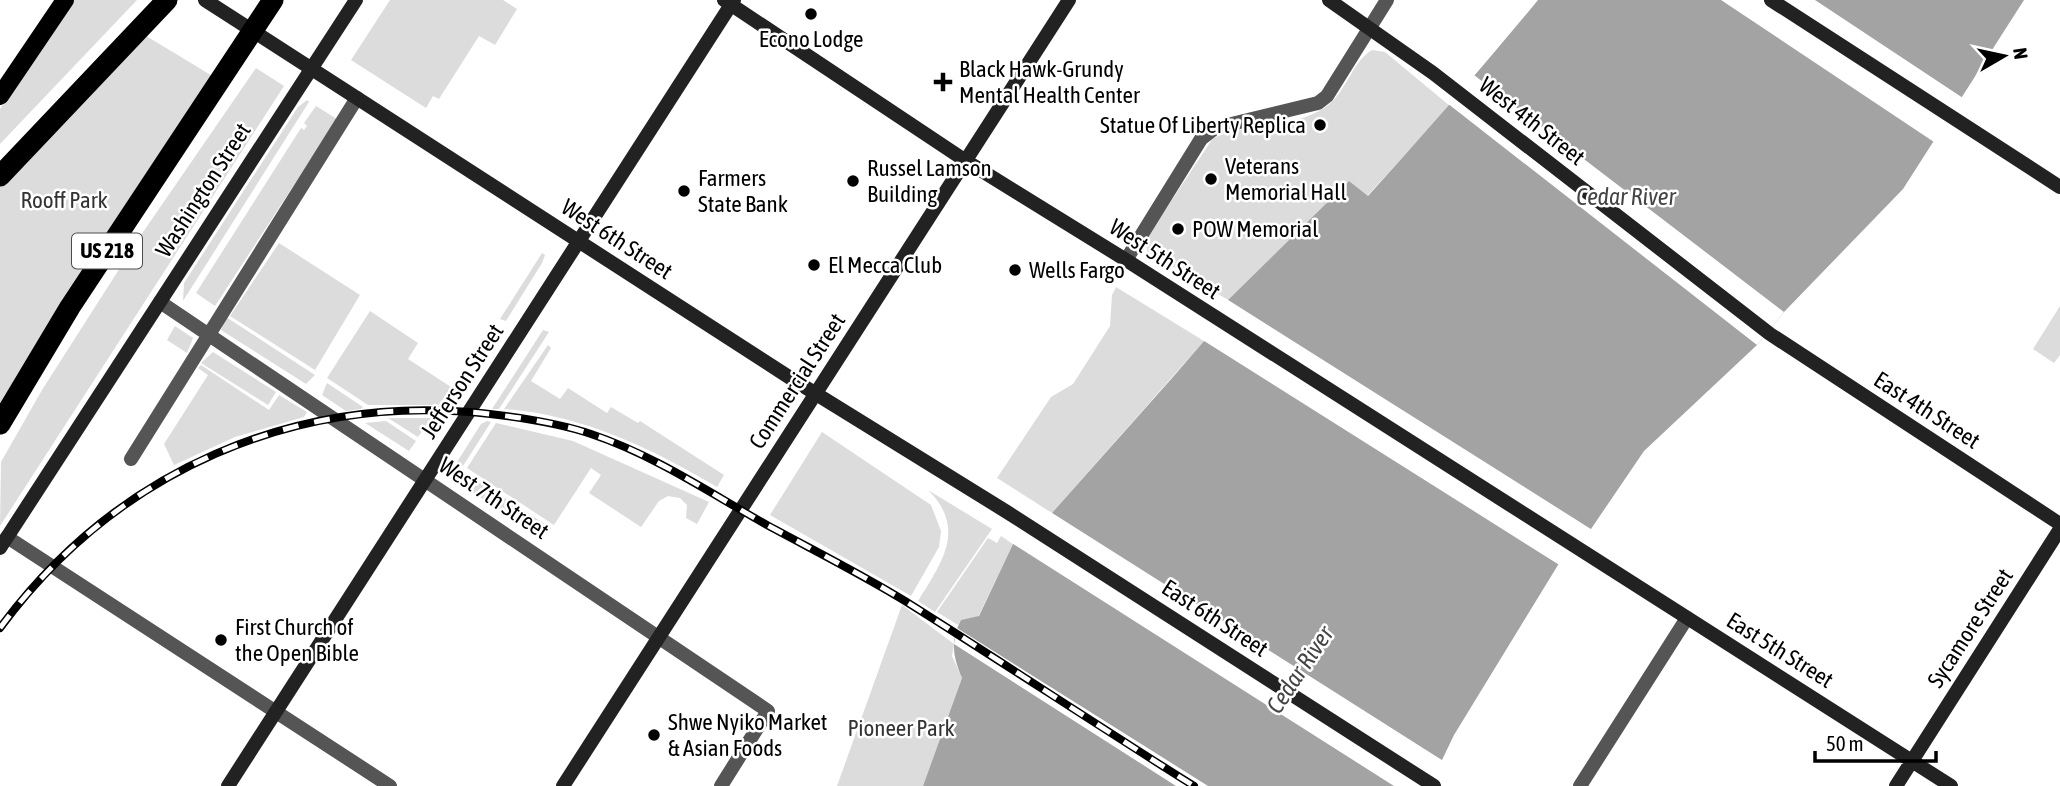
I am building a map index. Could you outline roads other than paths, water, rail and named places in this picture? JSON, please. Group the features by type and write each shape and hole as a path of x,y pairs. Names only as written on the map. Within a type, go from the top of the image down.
{"highway":[{"path":"0,176 167,0"},
{"name":"US 218","path":"0,424 70,307 273,0"}],"main road":[{"path":"0,96 65,0"}],"street":[{"name":"West 6th Street","path":"205,0 816,394 1007,512"},
{"name":"Washington Street","path":"4,542 356,0"},
{"name":"Commercial Street","path":"564,786 1069,0"},
{"name":"West 4th Street","path":"1329,0 1371,27 1770,334"},
{"path":"1126,260 1201,139 1215,128 1318,103 1327,96 1387,0"},
{"path":"1771,0 2060,187"},
{"name":"West 5th Street","path":"730,2 965,161 1126,260 1585,552"},
{"name":"Jefferson Street","path":"228,786 579,242 730,2"},
{"path":"131,459 357,98"},
{"name":"West 7th Street","path":"160,302 768,710 721,786"},
{"name":"East 4th Street","path":"1770,334 2060,524"},
{"name":"East 6th Street","path":"1007,512 1434,786"},
{"name":"Sycamore Street","path":"1896,786 2060,529"},
{"path":"4,542 390,786"},
{"name":"East 5th Street","path":"1585,552 1951,786"},
{"path":"1580,786 1687,618"}],"water":[{"name":"Cedar River","path":"1538,0 2024,0 1903,189 1784,312 1757,345 1644,451 1591,529 1558,565 1454,735 1442,760 1435,786 923,786 962,678 956,663 955,635 961,620 979,616 1013,544 1052,513 1173,377 1204,341 1228,300 1349,181 1368,196"}],"railway":[{"path":"0,628 46,573 98,525 155,485 215,454 280,431 347,416 418,410 490,414 541,421 579,430 659,464 905,601 1194,786"}],"place":[{"name":"Econo Lodge","path":"811,14"},
{"name":"Black Hawk-Grundy Mental Health Center","path":"943,82"},
{"name":"Statue Of Liberty Replica","path":"1320,125"},
{"name":"Veterans Memorial Hall","path":"1211,179"},
{"name":"Russel Lamson Building","path":"853,181"},
{"name":"Farmers State Bank","path":"684,191"},
{"name":"POW Memorial","path":"1178,229"},
{"name":"El Mecca Club","path":"814,265"},
{"name":"Wells Fargo","path":"1015,270"},
{"name":"First Church of the Open Bible","path":"221,640"},
{"name":"Shwe Nyiko Market & Asian Foods","path":"654,735"}],"park label":[{"name":"Rooff Park","path":"64,200"},
{"name":"Pioneer Park","path":"901,728"}]}
